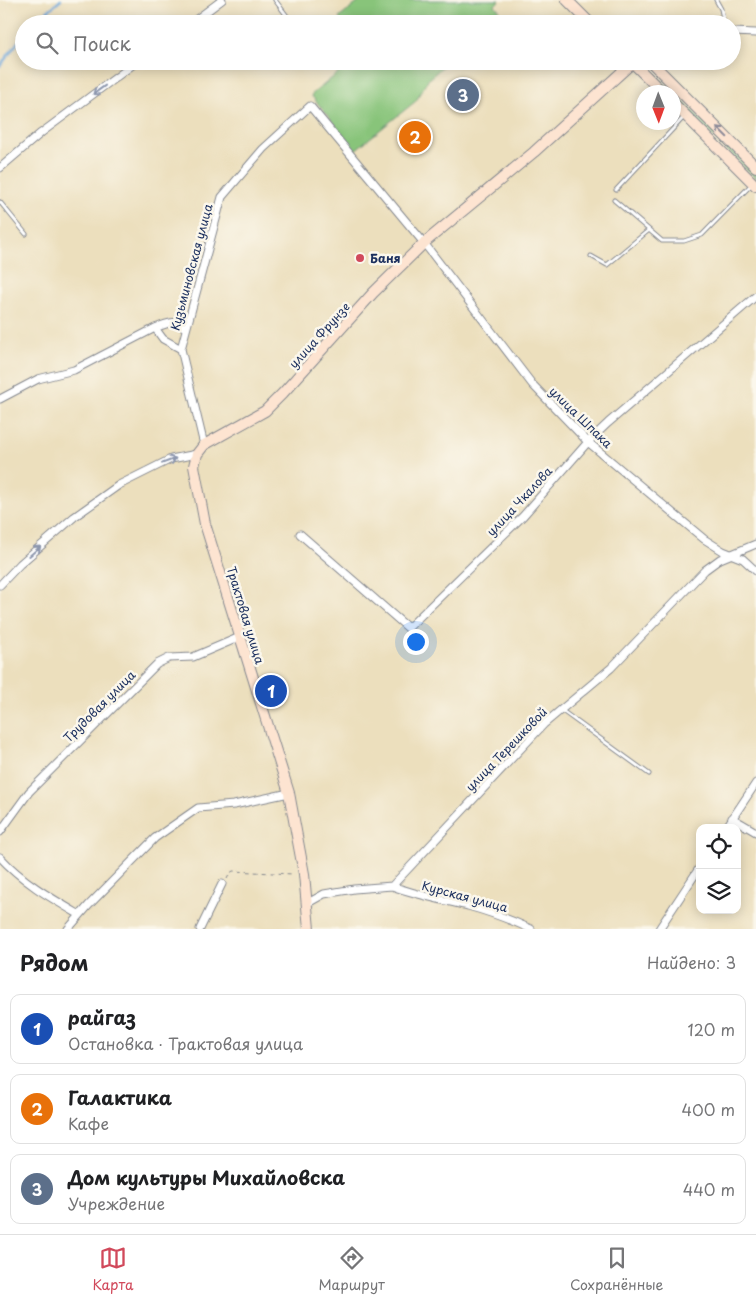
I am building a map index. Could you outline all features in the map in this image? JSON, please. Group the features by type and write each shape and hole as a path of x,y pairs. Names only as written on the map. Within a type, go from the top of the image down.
{"street":[{"path":"202,15 222,0"},
{"path":"567,0 583,15"},
{"path":"741,32 756,33"},
{"path":"0,168 41,133 126,70"},
{"name":"улица Фрунзе","path":"197,454 204,445 265,411 283,394 373,293 424,243 534,152 623,70"},
{"path":"640,70 655,85"},
{"path":"659,70 756,167"},
{"name":"улица Шпака","path":"310,106 424,243 532,384 588,442 704,539 732,555 743,558 756,571"},
{"name":"Кузьминовская улица","path":"204,445 181,349 222,197 264,149 310,106"},
{"path":"681,111 754,184"},
{"name":"улица Чкалова","path":"300,534 408,628 524,516 588,442 756,296"},
{"path":"155,328 172,322 180,323 186,329"},
{"name":"Кузьминовская улица","path":"0,399 38,379 74,370 155,328 163,339 181,349"},
{"path":"0,585 20,564 74,517 119,485 171,458 197,454"},
{"name":"Трактовая улица","path":"197,454 194,466 205,524 289,793 304,874 309,929"},
{"name":"улица Терешковой","path":"392,886 544,724 611,668 705,570 720,559 756,544"},
{"name":"Трудовая улица","path":"0,832 29,792 157,664 169,658 193,657 240,637"},
{"path":"728,824 756,783"},
{"path":"68,929 154,838 198,808 234,805 289,793"},
{"path":"732,818 756,832"},
{"path":"0,857 10,868 36,889 80,915"},
{"path":"659,929 699,869"},
{"path":"200,929 222,884"},
{"path":"308,903 324,894 392,886"},
{"name":"Курская улица","path":"392,886 420,896 470,907 506,918 531,929"}],"lane":[{"path":"275,0 286,15"},
{"path":"716,0 722,15"},
{"path":"616,190 686,116"},
{"path":"614,200 662,241 673,242 702,235 754,184"},
{"path":"0,202 26,234"},
{"path":"591,256 607,266 649,230"},
{"path":"561,710 649,774"}],"path":[{"path":"222,884 233,871 304,874"}],"green space":[{"path":"361,0 500,0 495,5 503,15 343,15"},
{"path":"342,70 439,70 427,81 416,101 355,150 311,95"},
{"path":"646,70 651,70 666,85 661,85"},
{"path":"681,100 756,173 756,179 681,105"}],"waterway":[{"path":"43,15 61,0"},
{"path":"0,66 15,46"}],"place":[{"name":"Дом культуры Михайловска","path":"463,95"},
{"name":"Галактика","path":"415,137"},
{"name":"Баня","path":"360,258"},
{"name":"райгаз","path":"271,691"}]}
